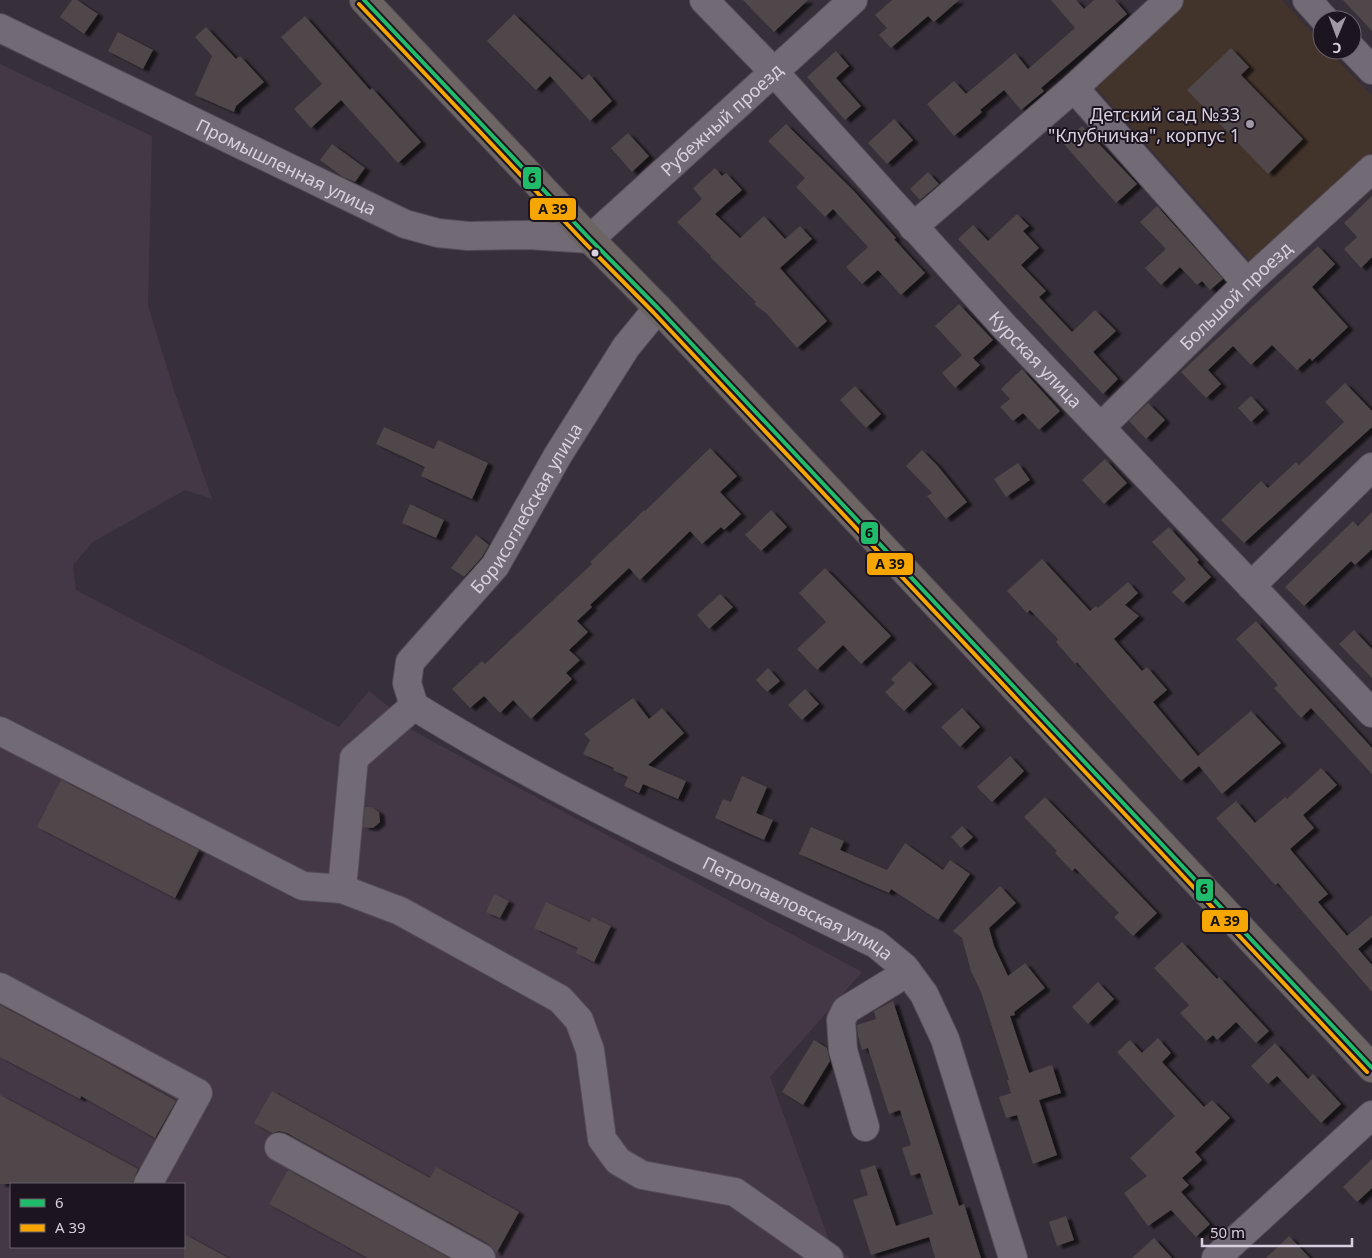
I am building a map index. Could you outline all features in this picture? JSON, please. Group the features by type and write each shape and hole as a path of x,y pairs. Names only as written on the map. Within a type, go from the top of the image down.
{"main road":[{"path":"364,0 590,240 658,308 1372,1068"}],"street":[{"name":"Курская улица","path":"704,0 774,72 1003,325 1372,713"},
{"name":"Рубежный проезд","path":"590,240 853,0"},
{"path":"913,227 1074,88 1169,0"},
{"path":"1307,0 1316,10"},
{"name":"Промышленная улица","path":"0,28 405,224 438,234 468,236 529,235 590,240"},
{"path":"1362,60 1372,70"},
{"path":"1074,88 1247,284"},
{"name":"Большой проезд","path":"1101,427 1247,284 1372,169"},
{"name":"Борисоглебская улица","path":"414,706 407,683 410,662 495,566 558,455 610,372 626,347 658,308"},
{"path":"1251,586 1372,467"},
{"path":"342,889 354,758 414,706"},
{"name":"Петропавловская улица","path":"414,706 518,767 652,835 876,944 904,967 924,994 945,1039 1013,1258"},
{"path":"0,731 303,886 342,889 400,911 560,998 579,1020 590,1050 602,1139 618,1161 642,1174 735,1192 829,1258"},
{"path":"865,1127 843,1050 841,1020 846,1010 908,972"},
{"path":"0,987 198,1093 149,1183"},
{"path":"1216,1258 1372,1115"},
{"path":"278,1147 481,1258"}],"shaded area":[{"name":"Детский сад №33 \"Клубничка\", корпус 1","path":"1180,0 1282,0 1312,32 1312,60 1338,60 1372,96 1372,152 1251,262 1091,82"},
{"path":"0,64 152,136 148,306 174,390 212,499 185,490 93,542 73,565 76,590 339,727 369,691 388,706 397,721 430,740 862,972 770,1077 830,1243 850,1258 0,1258"}],"building":[{"path":"72,0 77,0 98,14 84,34 60,17"},
{"path":"743,0 808,0 774,32"},
{"path":"892,0 959,0 934,22 928,16 891,48 879,35 887,28 875,15"},
{"path":"1051,0 1076,0 1084,9 1094,0 1115,0 1127,14 1041,88 1044,91 1021,110 1004,90 980,110 982,112 954,136 927,104 954,81 966,94 1015,53 1028,69 1075,28"},
{"path":"1343,0 1372,0 1372,31 1362,20 1362,10 1352,10"},
{"path":"514,14 582,80 589,74 612,101 590,121 550,76 536,90 487,41"},
{"path":"305,16 370,90 372,88 421,142 398,163 341,100 311,128 294,109 322,84 281,37"},
{"path":"206,27 236,59 240,56 264,82 236,106 234,112 195,95 212,56 195,37"},
{"path":"118,32 153,50 143,69 108,51"},
{"path":"1231,48 1249,67 1241,75 1303,139 1268,174 1187,90"},
{"path":"836,51 849,66 836,78 861,106 845,120 807,77"},
{"path":"894,119 913,140 887,164 868,143"},
{"path":"786,124 853,190 925,273 901,295 878,270 862,284 846,267 868,247 833,209 825,217 796,187 805,178 768,141"},
{"path":"1082,126 1137,184 1116,203 1063,143"},
{"path":"628,133 649,156 632,172 611,148"},
{"path":"332,144 365,168 355,182 343,177 320,160"},
{"path":"715,168 722,176 726,173 742,190 715,214 740,238 764,216 785,239 800,226 812,239 780,268 827,321 797,348 767,314 754,304 756,302 677,222 702,199 693,188"},
{"path":"928,172 939,184 920,200 910,189"},
{"path":"1372,196 1372,257 1361,268 1344,249 1357,237 1344,223"},
{"path":"1157,206 1223,279 1210,290 1202,281 1197,285 1180,267 1161,285 1145,268 1166,249 1140,222"},
{"path":"1017,214 1029,226 1023,231 1039,248 1021,265 1046,291 1039,297 1072,332 1095,310 1116,331 1093,352 1118,379 1103,394 958,239 973,225 988,241"},
{"path":"1318,246 1335,264 1312,287 1348,327 1312,361 1310,358 1297,370 1272,345 1251,365 1233,346 1208,370 1221,384 1206,398 1181,372"},
{"path":"959,304 993,340 973,358 980,365 955,388 942,373 962,355 935,326"},
{"path":"1022,369 1060,411 1039,430 1023,413 1013,421 1000,407 1010,399 1001,389"},
{"path":"1345,383 1372,411 1372,427 1244,543 1221,520 1261,481 1268,488 1296,462 1299,465 1344,422 1325,402"},
{"path":"855,386 881,414 866,428 840,400"},
{"path":"1251,396 1264,410 1251,422 1238,408"},
{"path":"1148,403 1165,420 1146,439 1129,421"},
{"path":"384,427 434,449 438,440 488,463 472,499 421,476 425,467 376,444"},
{"path":"710,448 737,476 720,492 741,514 724,530 721,527 702,544 690,531 640,580 629,568 590,605 592,607 577,621 588,632 569,650 580,660 566,673 572,679 531,719 513,700 500,713 484,696 470,708 452,689 482,661 485,664 592,564 590,562"},
{"path":"922,450 937,465 967,502 946,519 927,496 932,493 906,466"},
{"path":"1105,459 1127,483 1104,504 1082,480"},
{"path":"1018,463 1030,480 1006,497 994,479"},
{"path":"410,504 444,520 436,538 402,523"},
{"path":"771,510 787,527 761,551 745,535"},
{"path":"1372,512 1372,549 1355,565 1351,561 1304,606 1285,587 1353,521 1358,526"},
{"path":"1169,527 1199,560 1197,562 1211,577 1183,603 1172,592 1186,579 1152,542"},
{"path":"476,535 489,545 482,557 464,577 451,568"},
{"path":"1042,559 1090,611 1096,606 1098,608 1128,582 1138,593 1125,605 1139,616 1114,639 1142,671 1147,667 1167,690 1153,702 1198,756 1251,711 1281,743 1222,794 1199,766 1181,781 1077,662 1075,664 1056,642 1058,639 1030,610 1027,613 1007,591"},
{"path":"825,568 891,636 861,664 843,645 817,670 797,649 826,622 799,593"},
{"path":"720,594 733,607 709,629 697,615"},
{"path":"1256,621 1372,748 1372,774 1311,708 1301,718 1274,688 1278,685 1236,639"},
{"path":"1354,630 1372,649 1372,678 1339,644"},
{"path":"910,661 932,684 904,711 885,692 895,683 891,679"},
{"path":"768,668 780,681 767,692 756,680"},
{"path":"805,689 819,704 802,720 788,705"},
{"path":"633,698 649,719 662,708 684,733 648,765 686,781 678,799 643,784 639,793 624,786 628,777 613,770 614,768 583,754 590,740 584,734"},
{"path":"962,708 980,727 960,747 941,727"},
{"path":"1010,756 1024,771 992,802 977,787"},
{"path":"1321,768 1337,785 1303,815 1314,828 1290,849 1328,894 1318,902 1347,936 1372,915 1372,937 1358,949 1372,965 1372,992 1278,883 1275,885 1216,818 1236,801 1255,823 1285,797 1287,799"},
{"path":"742,776 767,787 756,813 773,820 764,840 715,818 723,799 731,802"},
{"path":"61,780 199,850 175,898 37,827"},
{"path":"1045,797 1157,913 1133,936 1114,917 1119,913 1075,868 1072,871 1055,853 1057,851 1024,817"},
{"path":"365,807 371,807 379,812 380,822 373,828 363,827"},
{"path":"962,826 973,837 961,848 951,837"},
{"path":"811,827 844,841 840,850 887,870 905,843 943,870 950,860 970,874 938,920 891,889 889,893 799,854"},
{"path":"1000,886 1016,903 989,928 994,946 1008,976 1025,963 1045,988 1014,1012 1015,1015 1010,1016 1029,1073 1052,1065 1061,1093 1039,1100 1057,1155 1033,1164 1017,1115 1006,1118 999,1097 1011,1093 1007,1080 1009,1080 981,992 971,971 962,938 953,931"},
{"path":"494,894 509,901 500,918 486,912"},
{"path":"546,902 590,922 592,917 611,926 594,962 576,953 578,948 534,928"},
{"path":"1182,942 1217,979 1219,977 1269,1031 1256,1043 1236,1022 1217,1040 1213,1035 1206,1041 1180,1013 1189,1005 1154,968"},
{"path":"1098,982 1114,999 1088,1024 1072,1007"},
{"path":"893,1001 959,1206 964,1204 981,1258 935,1258 929,1237 871,1255 853,1200 868,1195 860,1170 875,1165 896,1226 933,1214 920,1173 911,1176 902,1148 911,1145 900,1110 889,1114 868,1048 862,1050 858,1036 857,1025 876,1019 874,1011"},
{"path":"0,1005 176,1101 155,1138 81,1096 80,1099 0,1057"},
{"path":"1158,1038 1171,1053 1162,1062 1204,1107 1212,1100 1230,1118 1195,1152 1202,1160 1182,1178 1189,1185 1181,1192 1210,1224 1196,1237 1171,1210 1148,1226 1124,1193 1147,1176 1130,1158 1175,1116 1117,1052 1130,1040 1142,1053"},
{"path":"814,1040 827,1048 830,1061 803,1105 782,1092"},
{"path":"1275,1043 1308,1079 1313,1074 1341,1104 1321,1123 1277,1076 1268,1084 1251,1066"},
{"path":"272,1091 430,1178 436,1167 519,1212 496,1254 489,1244 287,1133 279,1131 272,1133 254,1123"},
{"path":"0,1095 138,1169 132,1183 0,1184"},
{"path":"1372,1159 1372,1188 1357,1202 1343,1187"},
{"path":"288,1170 449,1258 368,1258 269,1204"},
{"path":"1066,1216 1074,1240 1057,1246 1049,1222"},
{"path":"185,1235 228,1258 184,1258"},
{"path":"1289,1236 1310,1258 1266,1258"},
{"path":"1154,1238 1172,1258 1132,1258"}],"transit line":[{"name":"6","path":"364,0 590,239 658,308 1372,1068"},
{"path":"359,4 585,243 653,312 1367,1072"}],"place":[{"name":"Детский сад №33 \"Клубничка\", корпус 1","path":"1250,124"}]}
